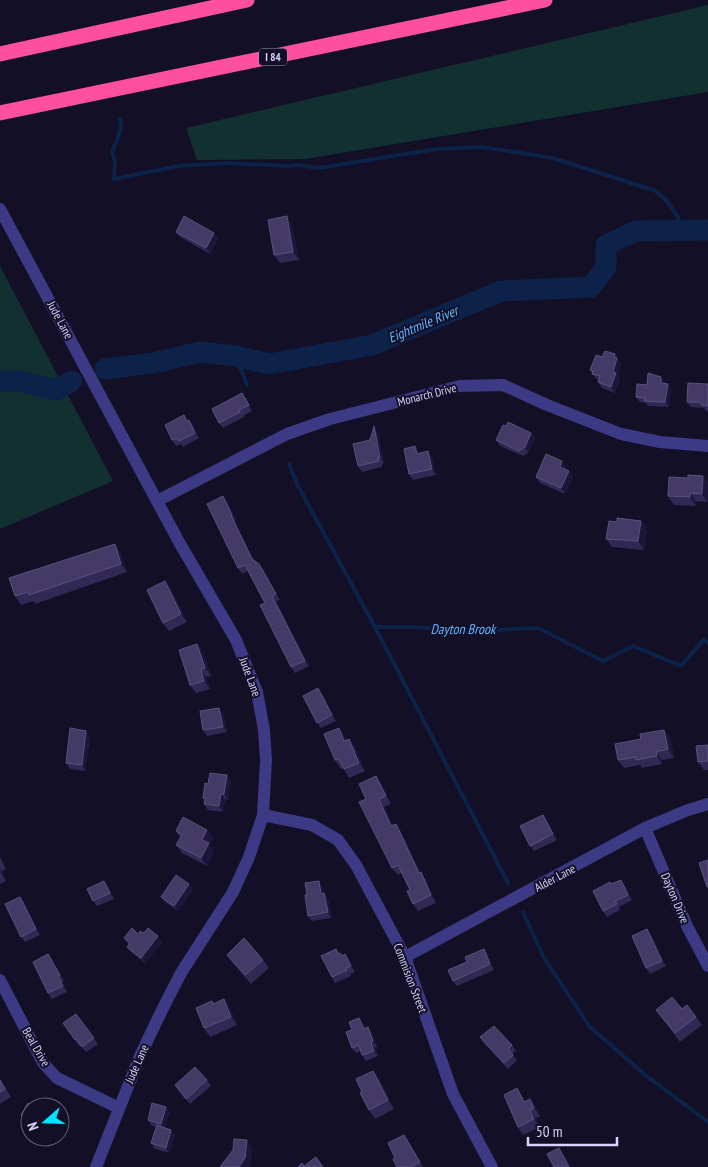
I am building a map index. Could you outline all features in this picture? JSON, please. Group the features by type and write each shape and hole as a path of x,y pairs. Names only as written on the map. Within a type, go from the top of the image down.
{"highway":[{"path":"0,54 247,0"},
{"name":"I 84","path":"0,113 545,0"}],"street":[{"name":"Jude Lane","path":"0,209 157,501 236,640 257,692 264,730 266,760 263,815 249,857 233,892 181,974 140,1056 96,1167"},
{"name":"Monarch Drive","path":"157,501 287,434 330,419 460,386 503,385 547,405 621,434 660,442 708,446"},
{"name":"Alder Lane","path":"405,957 535,889 645,828 688,810 708,804"},
{"name":"Commision Street","path":"263,815 312,825 338,840 356,865 405,957 453,1094 492,1167"},
{"name":"Dayton Drive","path":"645,828 687,926 708,966"},
{"name":"Beal Drive","path":"0,980 43,1063 56,1078 119,1108"}],"green space":[{"path":"708,5 708,92 305,159 197,160 186,128"},
{"path":"0,266 113,481 0,529"}],"building":[{"path":"184,216 214,233 206,248 176,232"},
{"path":"287,216 293,252 274,255 268,220"},
{"path":"605,351 615,354 614,357 617,358 613,372 616,373 611,387 598,382 600,376 592,374 593,371 590,370 596,355 602,357"},
{"path":"648,373 661,377 661,383 668,384 665,402 644,401 645,398 636,397 637,384 647,385"},
{"path":"688,383 708,384 708,406 702,405 700,402 687,402"},
{"path":"242,393 249,405 219,423 212,409"},
{"path":"184,415 187,421 189,420 195,433 179,441 177,438 172,440 165,425"},
{"path":"508,422 531,433 525,447 519,451 496,440 503,425 506,426"},
{"path":"374,426 379,461 358,466 353,444 370,440"},
{"path":"415,446 417,454 428,451 432,469 409,474 404,449"},
{"path":"546,454 562,461 560,467 569,471 561,488 536,477"},
{"path":"688,475 703,476 702,494 690,493 690,497 668,496 669,477 688,478"},
{"path":"223,496 252,559 259,564 276,594 272,596 305,661 291,667 260,605 265,603 245,565 238,568 207,504"},
{"path":"617,518 641,521 638,541 606,539 609,521 617,522"},
{"path":"115,544 121,564 29,595 28,592 15,596 9,578"},
{"path":"165,581 181,614 163,623 147,590"},
{"path":"197,644 205,668 201,669 204,681 190,685 179,650"},
{"path":"318,688 332,715 317,723 303,696"},
{"path":"219,708 223,727 203,730 200,711"},
{"path":"70,728 86,731 82,765 66,763"},
{"path":"339,728 344,741 349,739 359,763 344,769 339,759 335,760 324,734"},
{"path":"664,730 668,749 656,752 657,756 636,760 636,757 618,760 615,744 641,739 640,734"},
{"path":"708,745 708,761 698,762 696,746"},
{"path":"210,773 227,775 224,794 221,794 219,806 204,804 205,783 208,784"},
{"path":"376,776 386,796 379,799 391,826 396,824 431,895 413,904 407,891 410,890 398,865 392,868 359,802 366,799 359,784"},
{"path":"543,815 553,834 530,846 520,826"},
{"path":"183,817 207,830 202,840 209,843 201,858 176,845 182,835 176,831"},
{"path":"708,860 708,887 707,887 699,863"},
{"path":"176,875 189,884 174,906 161,897"},
{"path":"621,880 628,895 615,901 617,904 603,911 593,891 610,882 611,884"},
{"path":"104,881 110,893 93,901 87,889"},
{"path":"319,881 321,894 324,893 328,912 308,916 305,883"},
{"path":"20,897 36,929 21,937 5,904"},
{"path":"132,928 138,934 140,931 144,933 148,928 158,936 141,958 127,947 130,943 124,938"},
{"path":"647,929 662,961 646,968 632,936"},
{"path":"244,938 263,960 245,975 227,955"},
{"path":"336,949 338,954 340,953 342,956 345,954 351,966 332,977 321,956"},
{"path":"484,949 490,964 453,981 448,970 467,962 465,957"},
{"path":"48,954 60,975 58,976 63,986 48,993 33,962"},
{"path":"672,997 682,1009 687,1005 696,1017 675,1033 656,1010"},
{"path":"224,999 231,1017 204,1028 196,1008 212,1001 213,1004"},
{"path":"76,1014 94,1038 82,1047 63,1023"},
{"path":"359,1018 364,1029 368,1027 374,1051 362,1055 359,1045 352,1048 346,1032 352,1030 349,1022"},
{"path":"494,1026 512,1045 508,1049 513,1055 504,1063 480,1037"},
{"path":"195,1067 207,1080 186,1099 175,1085"},
{"path":"373,1071 388,1100 369,1110 360,1093 362,1092 356,1079"},
{"path":"0,1080 5,1089 0,1092"},
{"path":"517,1088 524,1102 530,1099 534,1108 530,1110 534,1119 518,1127 504,1095"},
{"path":"152,1103 166,1107 161,1124 148,1120"},
{"path":"157,1125 171,1130 166,1148 151,1143"},
{"path":"404,1135 420,1162 410,1167 397,1167 388,1143"},
{"path":"234,1139 247,1140 245,1158 239,1167 220,1167 233,1150"},
{"path":"559,1148 569,1167 554,1167 547,1154"},
{"path":"316,1157 323,1167 298,1167 302,1163 304,1166"}],"waterway":[{"path":"120,119 120,132 112,152 115,162 114,179 179,166 228,163 298,165 319,168 437,149 482,147 553,158 656,191 666,200 678,217 678,230"},
{"name":"Eightmile River","path":"105,369 153,363 200,352 236,356 269,364 372,345 501,291 591,287 606,267 606,245 636,231 708,230"},
{"name":"Dayton Brook","path":"236,356 247,385"},
{"name":"Eightmile River","path":"0,381 19,381 56,390 72,381"},
{"name":"Dayton Brook","path":"289,464 298,486 375,627 414,627 470,631 538,628 603,661 633,646 681,666 704,639 708,643"},
{"path":"375,627 508,883"},
{"path":"523,912 543,956 589,1026 644,1074 708,1122"}]}
